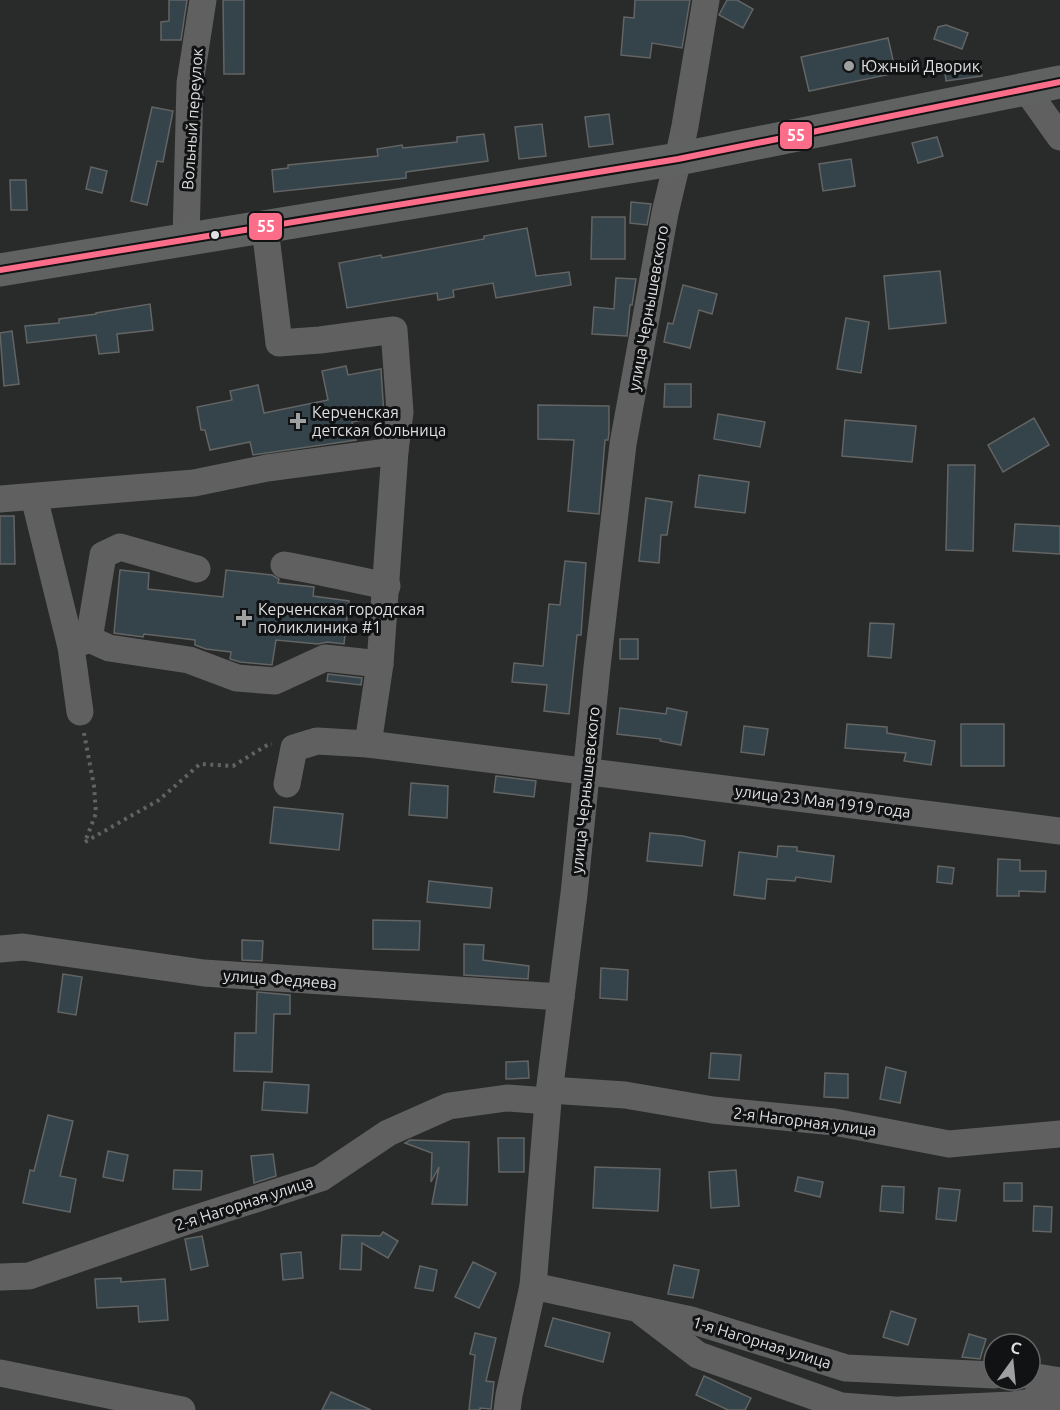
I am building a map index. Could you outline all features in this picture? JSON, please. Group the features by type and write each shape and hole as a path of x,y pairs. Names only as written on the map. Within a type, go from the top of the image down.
{"main road":[{"path":"0,270 266,233 677,165 1040,94 1060,82"},
{"path":"0,282 187,245"}],"street":[{"name":"Вольный переулок","path":"187,245 190,83 203,0"},
{"name":"улица Чернышевского","path":"507,1410 533,1286 549,1095 574,894 623,444 665,213 686,126 706,0"},
{"path":"1040,94 1060,137"},
{"path":"266,233 279,343 394,330 400,412 395,452 380,664 368,744"},
{"path":"0,499 194,483 267,468 395,452"},
{"path":"34,496 80,643"},
{"path":"80,712 80,643 103,555 120,547 197,568"},
{"path":"284,565 387,586"},
{"path":"80,643 189,660 237,678 275,681 325,658 380,664"},
{"name":"улица 23 Мая 1919 года","path":"287,784 294,748 317,741 368,744 1060,831"},
{"name":"улица Федяева","path":"0,949 23,947 204,973 561,998"},
{"name":"2-я Нагорная улица","path":"0,1276 30,1276 184,1222 321,1178 388,1133 449,1106 507,1098 549,1095 625,1095 713,1110 834,1122 949,1144 1060,1134"},
{"name":"1-я Нагорная улица","path":"533,1286 692,1320 846,1368 982,1374"},
{"path":"637,1308 699,1355 841,1406 894,1410"},
{"path":"0,1373 182,1410"},
{"path":"1042,1378 1060,1381"},
{"path":"900,1410 1012,1405 1060,1397"}],"path":[{"path":"87,747 96,813 85,842 159,800 200,764 233,766 269,744"}],"building":[{"path":"169,0 187,0 181,40 161,40 161,22 169,21"},
{"path":"223,0 244,0 244,74 224,74"},
{"path":"635,0 690,0 682,48 652,43 650,58 621,55 624,17 634,18"},
{"path":"727,0 737,0 753,9 743,28 719,15"},
{"path":"946,25 968,33 962,49 934,39 938,27"},
{"path":"888,38 896,73 809,91 801,57"},
{"path":"980,61 982,76 946,81 944,65"},
{"path":"152,107 173,111 163,162 157,161 147,205 131,201"},
{"path":"609,114 613,144 589,147 585,117"},
{"path":"542,124 546,156 519,159 515,127"},
{"path":"484,134 488,161 406,172 406,178 274,192 272,170 288,168 288,165 378,156 377,149 402,145 403,148 457,142 457,137"},
{"path":"937,137 943,156 918,163 912,143"},
{"path":"851,159 855,186 823,191 819,164"},
{"path":"91,167 107,171 102,193 86,189"},
{"path":"10,180 26,180 27,210 11,210"},
{"path":"631,202 651,204 647,225 630,223"},
{"path":"592,217 625,217 625,259 591,259"},
{"path":"527,228 536,276 569,272 571,285 496,298 493,283 453,290 454,297 438,300 437,293 347,308 339,263 381,255 382,258 484,239 484,236"},
{"path":"940,271 946,323 889,329 884,276"},
{"path":"616,278 636,279 632,305 630,305 627,336 592,334 594,307 614,309"},
{"path":"683,285 717,294 712,314 699,310 690,348 664,342 668,323 673,324"},
{"path":"150,304 153,330 117,334 119,352 99,354 96,335 27,343 25,326 59,323 59,319"},
{"path":"846,318 869,322 861,373 837,369"},
{"path":"12,331 19,384 4,386 0,333"},
{"path":"346,366 348,375 381,369 384,416 352,422 356,440 253,455 250,442 210,450 205,430 201,430 197,407 232,400 230,391 258,385 264,413 328,400 322,371"},
{"path":"665,384 691,384 691,407 664,407"},
{"path":"538,405 609,406 609,433 608,440 605,440 599,514 568,511 574,440 538,439"},
{"path":"718,414 765,422 760,447 714,439"},
{"path":"1034,418 1049,445 1003,472 988,445"},
{"path":"845,420 916,426 912,462 842,456"},
{"path":"948,465 975,465 973,551 946,550"},
{"path":"699,475 749,482 745,513 695,507"},
{"path":"646,498 672,502 667,535 661,535 659,563 639,561"},
{"path":"0,516 14,516 15,564 0,564"},
{"path":"1015,524 1060,526 1060,554 1013,551"},
{"path":"565,561 586,563 581,635 577,635 569,714 544,711 547,685 512,682 514,663 543,666 549,604 560,605"},
{"path":"120,570 149,573 148,589 223,597 226,570 272,575 279,579 278,583 314,587 313,596 349,601 344,644 276,640 272,665 230,659 231,652 206,649 195,645 195,640 114,633"},
{"path":"870,623 894,624 891,658 868,656"},
{"path":"620,639 638,639 638,659 620,659"},
{"path":"328,674 362,678 361,685 327,681"},
{"path":"620,708 666,714 667,708 687,712 681,745 660,741 661,739 617,734"},
{"path":"847,724 887,727 887,733 935,741 931,765 904,761 906,753 845,748"},
{"path":"961,724 1004,724 1004,766 961,766"},
{"path":"744,726 768,729 764,755 741,752"},
{"path":"496,776 536,781 534,797 494,792"},
{"path":"411,783 448,786 447,818 409,815"},
{"path":"274,807 343,814 339,850 270,843"},
{"path":"650,833 705,841 702,866 647,861"},
{"path":"778,846 797,847 797,851 834,856 831,882 796,877 795,881 767,879 765,899 734,895 739,852 777,857"},
{"path":"998,859 1020,860 1020,871 1046,871 1045,892 1019,891 1019,896 997,896"},
{"path":"938,866 954,868 952,884 937,882"},
{"path":"429,881 492,888 490,908 427,902"},
{"path":"373,920 420,921 419,950 373,949"},
{"path":"242,940 263,941 262,961 242,960"},
{"path":"464,944 484,945 483,960 529,966 528,979 464,975"},
{"path":"601,968 628,970 627,1000 600,998"},
{"path":"63,974 82,977 76,1015 58,1012"},
{"path":"257,992 290,995 290,1014 274,1014 272,1072 234,1071 235,1033 256,1033"},
{"path":"711,1053 741,1055 739,1080 709,1078"},
{"path":"528,1061 529,1078 506,1079 506,1062"},
{"path":"886,1067 906,1072 900,1103 880,1099"},
{"path":"825,1073 848,1074 848,1098 824,1097"},
{"path":"264,1082 309,1085 307,1113 262,1110"},
{"path":"48,1115 73,1121 60,1176 76,1179 70,1212 23,1203 30,1170 34,1171"},
{"path":"498,1138 524,1138 524,1172 499,1172"},
{"path":"410,1140 469,1142 467,1205 432,1204 439,1167 431,1182 432,1153 405,1143"},
{"path":"108,1151 128,1155 123,1181 103,1177"},
{"path":"273,1154 276,1176 254,1183 251,1156"},
{"path":"595,1167 660,1169 658,1211 593,1208"},
{"path":"174,1170 202,1171 201,1190 173,1189"},
{"path":"736,1170 739,1206 711,1208 709,1172"},
{"path":"798,1177 823,1182 820,1197 795,1191"},
{"path":"1004,1183 1022,1183 1022,1201 1004,1201"},
{"path":"882,1186 904,1187 903,1213 880,1211"},
{"path":"939,1188 960,1190 956,1221 936,1219"},
{"path":"1034,1206 1052,1207 1051,1232 1033,1231"},
{"path":"383,1232 398,1241 388,1258 362,1243 361,1270 340,1269 342,1235 380,1236"},
{"path":"202,1236 208,1266 191,1270 185,1239"},
{"path":"301,1252 303,1278 283,1280 281,1254"},
{"path":"473,1262 496,1273 479,1308 455,1297"},
{"path":"674,1265 699,1270 693,1298 668,1294"},
{"path":"420,1266 437,1270 433,1291 415,1288"},
{"path":"121,1278 121,1282 165,1279 168,1320 139,1322 138,1306 97,1308 95,1279"},
{"path":"891,1311 916,1319 908,1345 883,1337"},
{"path":"553,1318 610,1333 603,1362 545,1346"},
{"path":"475,1333 496,1338 486,1381 494,1382 491,1409 469,1410 475,1355 470,1354"},
{"path":"969,1334 982,1338 980,1359 962,1357"},
{"path":"704,1376 751,1398 745,1410 728,1410 696,1395"},
{"path":"331,1392 371,1410 322,1410"}],"transit line":[{"name":"55","path":"0,270 678,159 1060,82"}],"place":[{"name":"Южный Дворик","path":"849,66"},
{"name":"Керченская детская больница","path":"298,421"},
{"name":"Керченская городская поликлиника #1","path":"244,618"}]}
